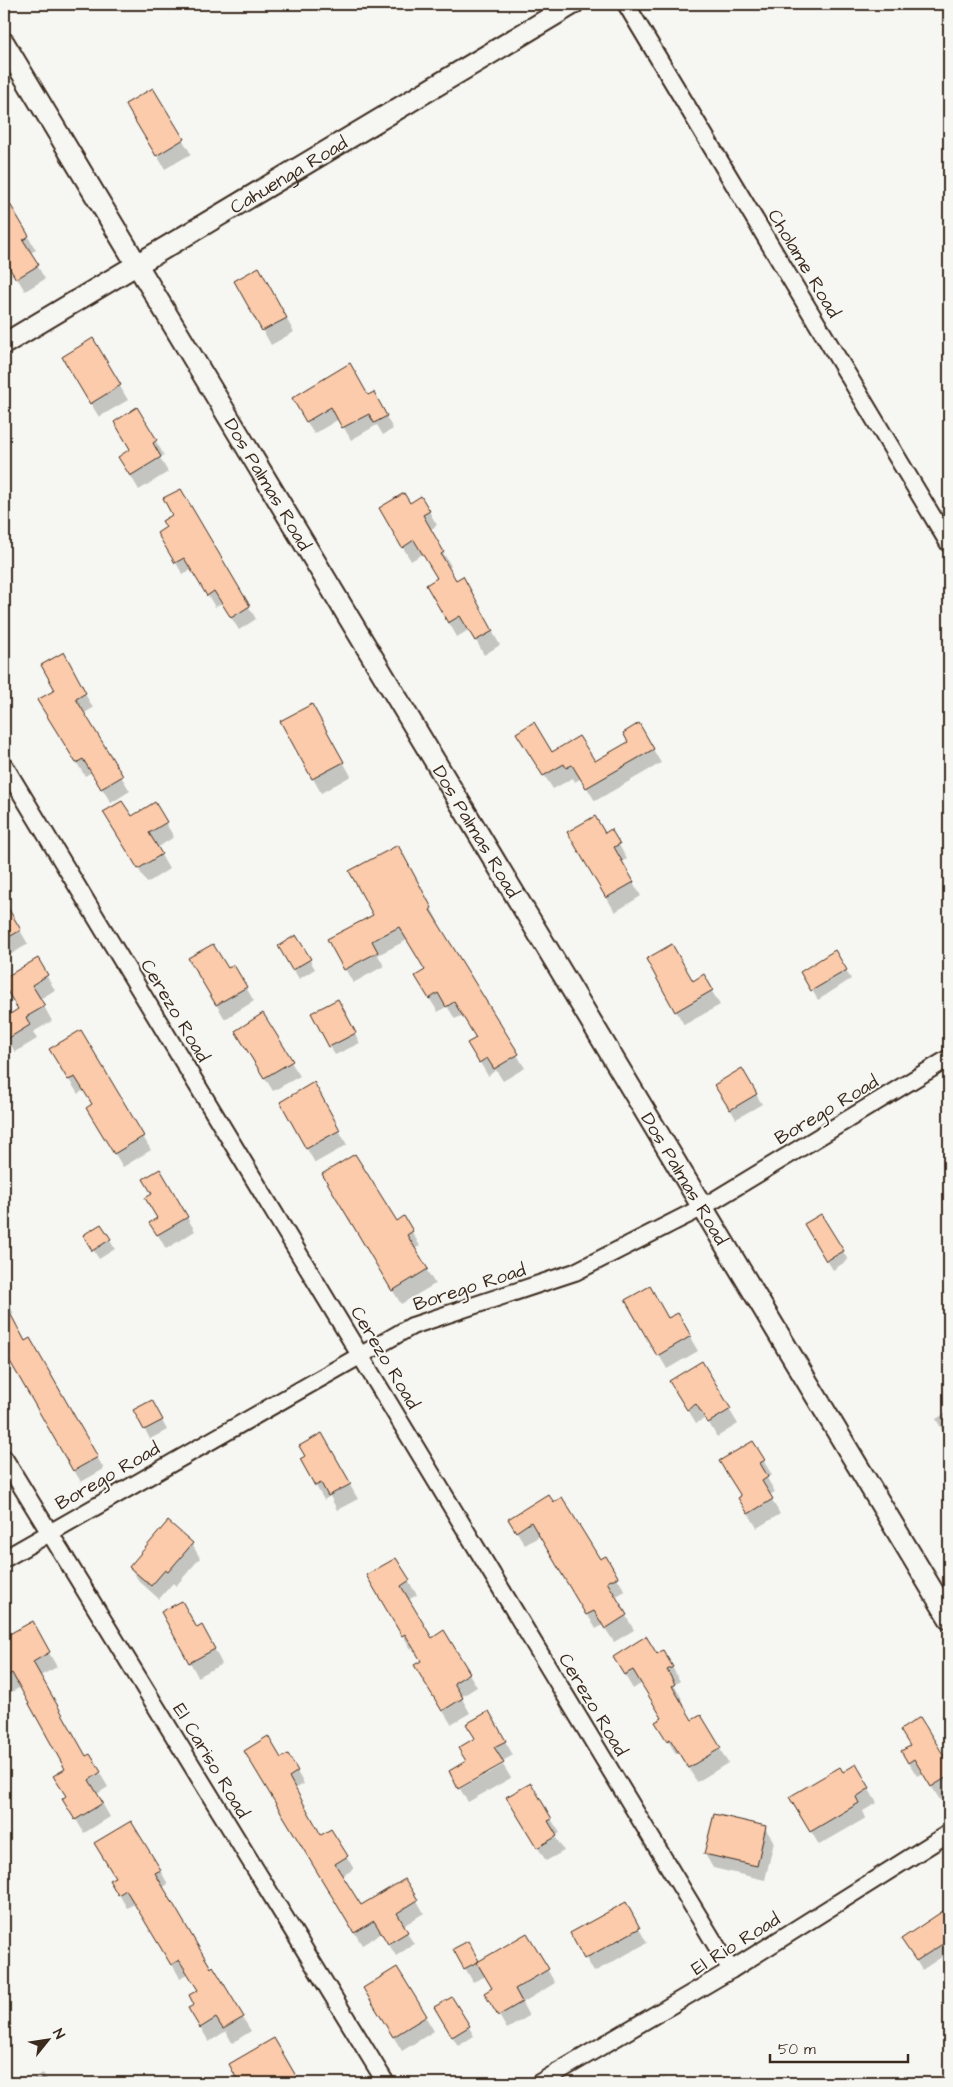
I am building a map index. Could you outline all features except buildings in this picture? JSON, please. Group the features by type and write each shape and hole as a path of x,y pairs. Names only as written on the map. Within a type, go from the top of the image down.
{"street":[{"name":"Cahuenga Road","path":"4,344 573,4"},
{"name":"Cholame Road","path":"626,4 949,544"},
{"name":"Dos Palmas Road","path":"4,43 949,1618"},
{"name":"Cerezo Road","path":"4,765 731,1970"},
{"name":"Borego Road","path":"4,1559 48,1531 360,1353 412,1326 576,1272 703,1207 949,1058"},
{"name":"El Cariso Road","path":"4,1458 386,2083"},
{"name":"El Rio Road","path":"539,2083 731,1970 949,1833"}]}
